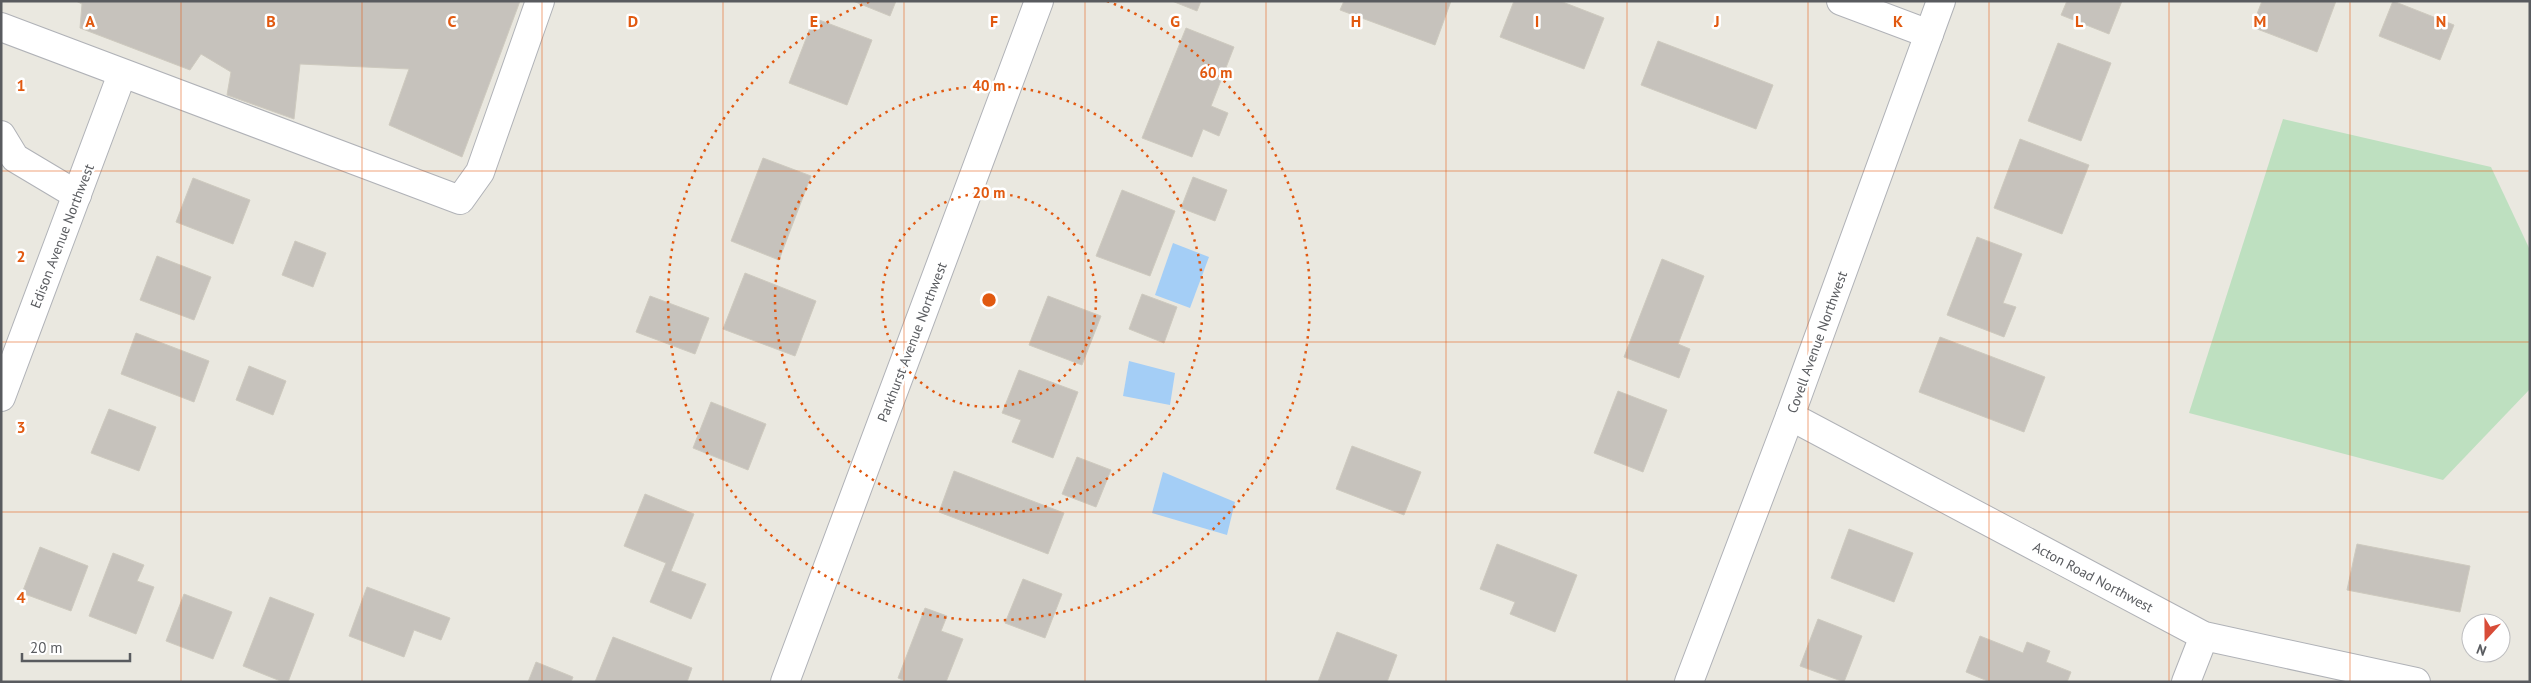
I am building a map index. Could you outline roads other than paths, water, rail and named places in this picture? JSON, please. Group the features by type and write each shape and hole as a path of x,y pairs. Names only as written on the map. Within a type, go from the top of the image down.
{"street":[{"path":"1,27 460,200 480,172 540,1"},
{"name":"Parkhurst Avenue Northwest","path":"784,682 1039,1"},
{"path":"1841,1 1929,34"},
{"name":"Covell Avenue Northwest","path":"1690,682 1790,416 1941,1"},
{"name":"Edison Avenue Northwest","path":"1,396 122,74"},
{"path":"1,134 15,158 77,195"},
{"name":"Acton Road Northwest","path":"1790,416 2204,636 2416,682"},
{"path":"2186,682 2204,636"}],"water":[{"path":"1173,243 1209,257 1190,308 1155,295"},
{"path":"1129,361 1175,373 1170,405 1123,396"},
{"path":"1163,472 1235,502 1227,535 1152,513"}]}
